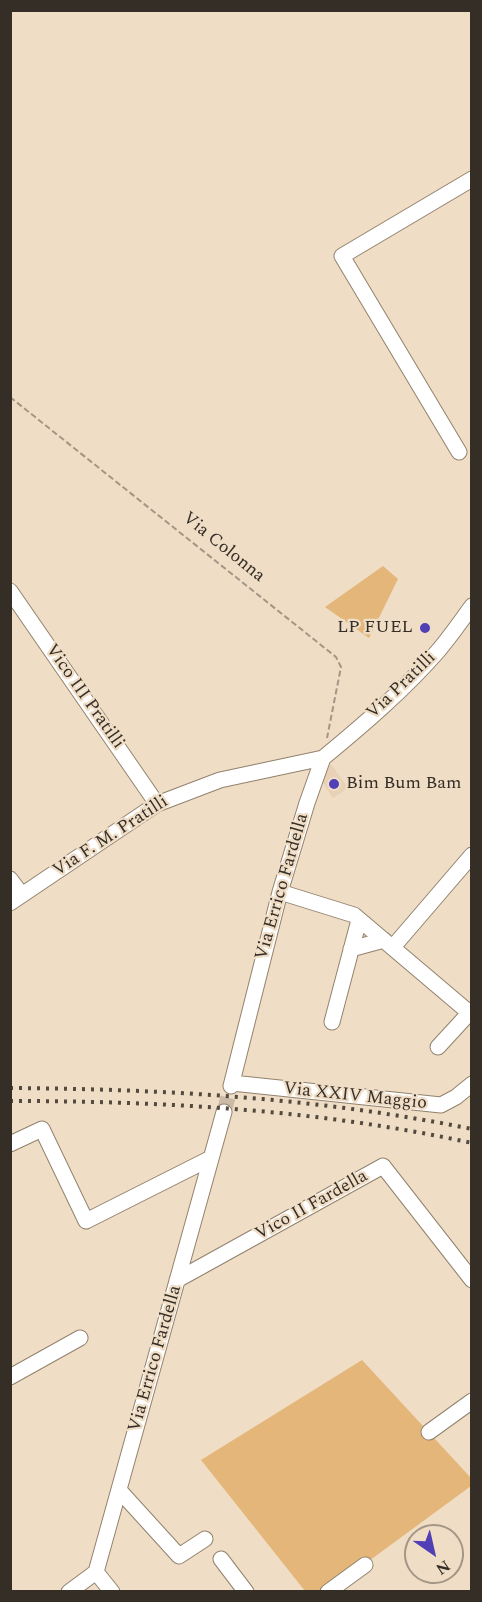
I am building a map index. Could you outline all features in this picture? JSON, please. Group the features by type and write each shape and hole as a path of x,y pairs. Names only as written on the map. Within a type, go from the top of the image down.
{"street":[{"path":"459,452 342,256 471,179"},
{"name":"Vico III Pratilli","path":"10,591 157,804"},
{"name":"Via Pratilli","path":"323,758 388,702 423,667 440,649 471,606"},
{"name":"Via F. M. Pratilli","path":"16,899 157,804 220,780 323,758"},
{"name":"Via Errico Fardella","path":"232,1085 280,892 323,758"},
{"path":"351,949 388,943 471,855"},
{"path":"10,879 16,899"},
{"path":"280,892 354,915 471,1013 438,1047"},
{"path":"332,1022 359,920"},
{"name":"Via XXIV Maggio","path":"232,1085 441,1105 456,1097 471,1084"},
{"name":"Via Errico Fardella","path":"96,1572 224,1112"},
{"path":"10,1144 42,1129 86,1221 211,1158"},
{"name":"Vico II Fardella","path":"177,1280 383,1166 471,1280"},
{"path":"10,1377 80,1338"},
{"path":"429,1432 471,1401"},
{"path":"119,1490 178,1556 205,1539"},
{"path":"220,1558 246,1592"},
{"path":"328,1592 365,1565"},
{"path":"69,1592 96,1572 112,1592"}],"path":[{"name":"Via Colonna","path":"10,397 336,657 341,667 327,738"}],"shaded area":[{"path":"383,566 398,579 369,638 325,607"},
{"name":"Bim Bum Bam","path":"331,764 348,788 333,798 321,780"},
{"path":"362,1360 471,1478 471,1486 419,1524 404,1524 404,1535 328,1591 305,1591 201,1460"}],"tunnel":[{"path":"224,1112 231,1086"}],"railway":[{"path":"10,1088 126,1090 242,1097 415,1118 472,1129"},
{"path":"10,1101 126,1103 300,1115 472,1143"}],"place":[{"name":"LP FUEL","path":"425,628"},
{"name":"Bim Bum Bam","path":"334,784"}]}
